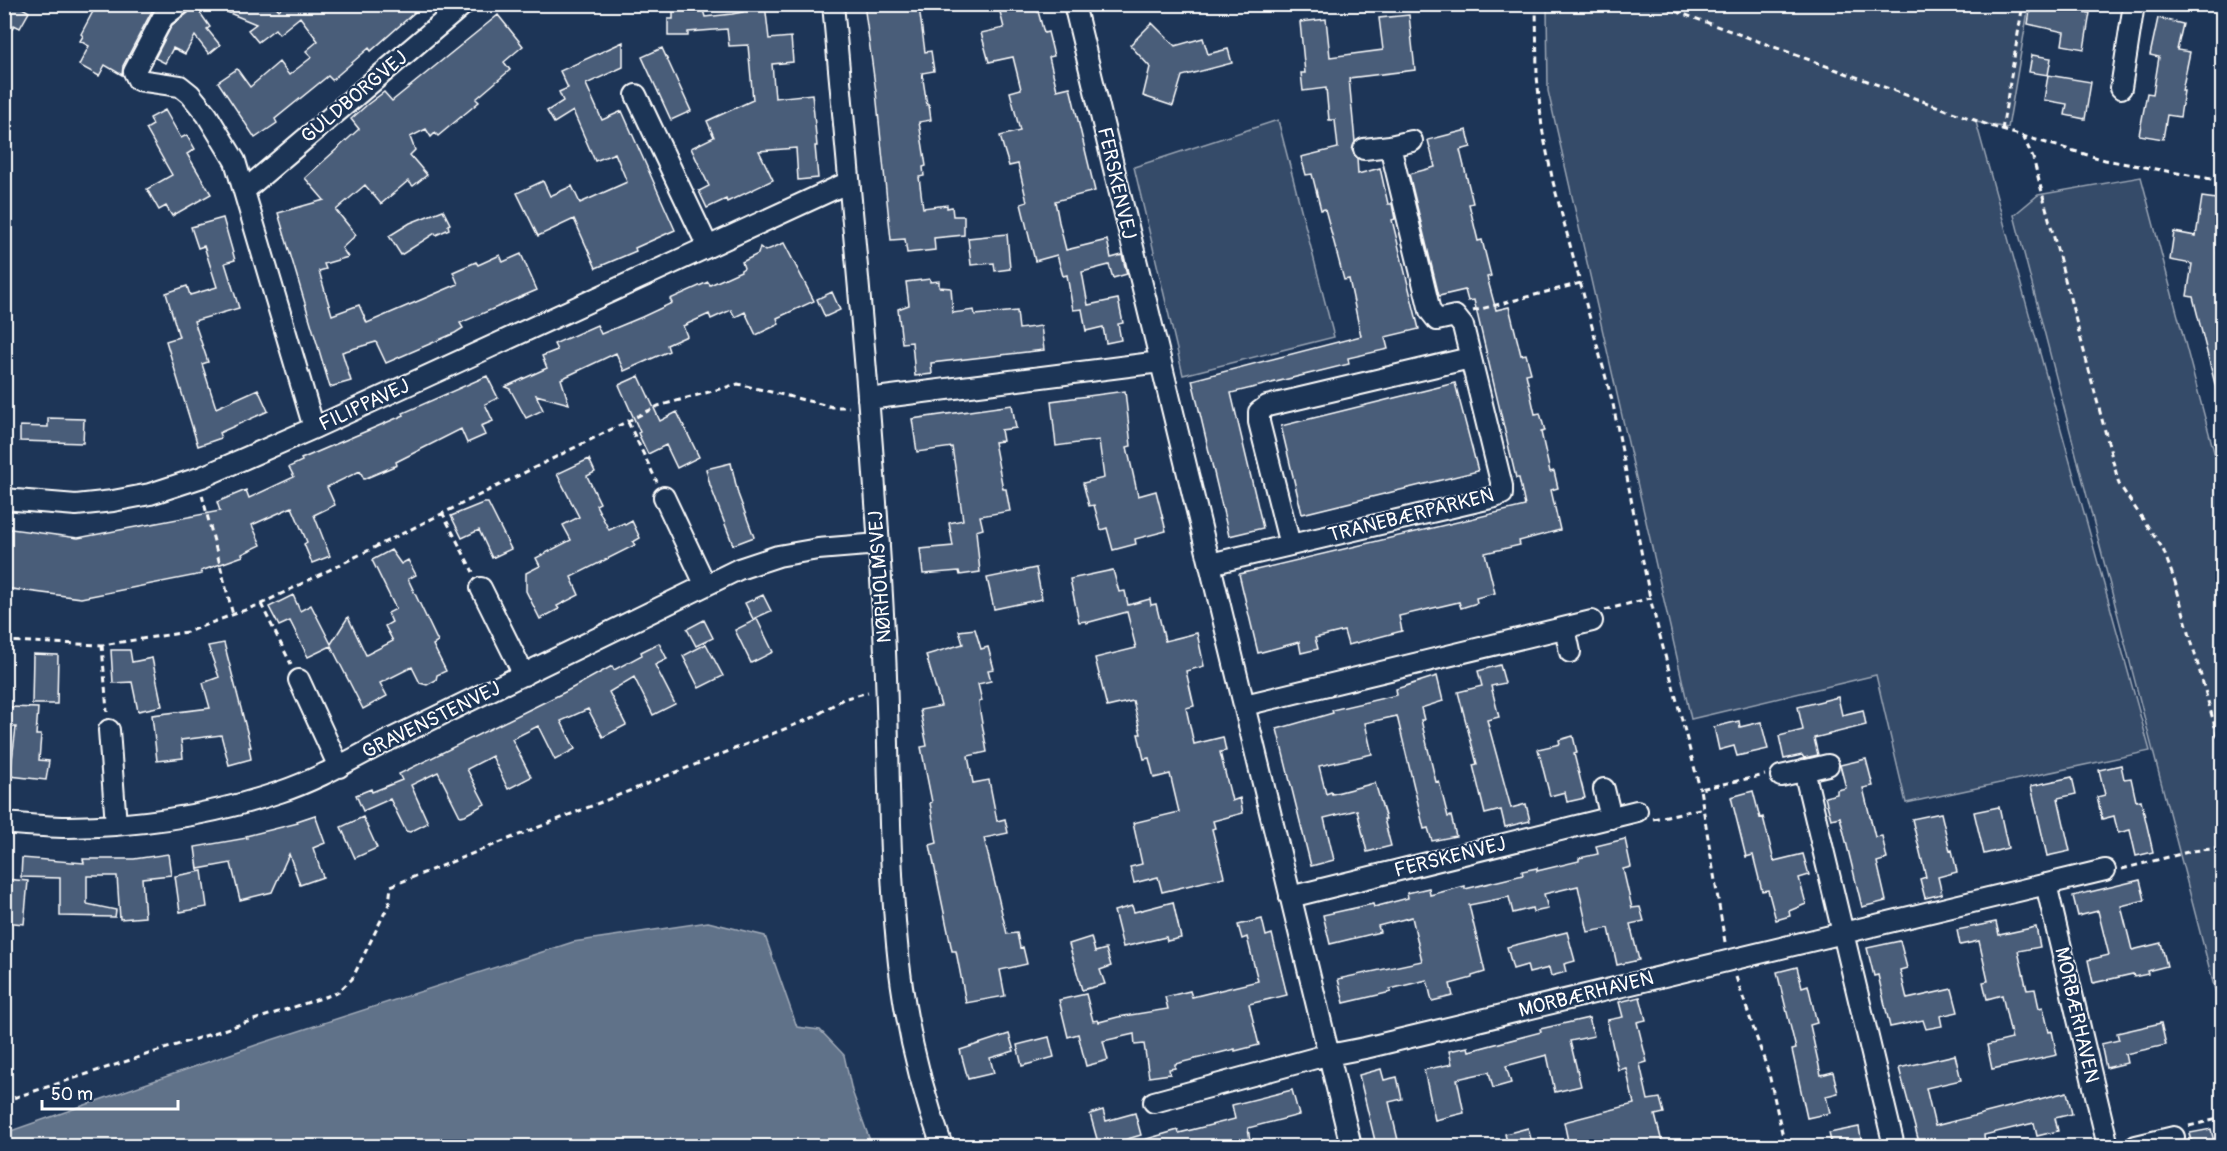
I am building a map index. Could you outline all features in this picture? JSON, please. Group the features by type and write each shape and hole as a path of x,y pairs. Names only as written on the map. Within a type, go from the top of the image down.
{"street":[{"path":"180,4 163,17 134,72 138,80 180,86 190,94 222,137 235,161 314,428"},
{"name":"GULDBORGVEJ","path":"245,190 464,4"},
{"name":"NØRHOLMSVEJ","path":"833,4 879,544 897,946 926,1101 942,1146"},
{"name":"FERSKENVEJ","path":"1074,4 1351,1146"},
{"path":"2121,88 2134,4"},
{"path":"636,95 708,247"},
{"path":"1364,149 1412,141"},
{"path":"1390,146 1430,311 1437,320 1455,316"},
{"name":"FILIPPAVEJ","path":"4,499 50,504 94,503 150,494 197,478 314,428 849,182"},
{"name":"TRANEBÆRPARKEN","path":"1210,564 1495,498 1502,494 1502,486 1463,326 1455,316"},
{"path":"1290,544 1259,422 1259,412 1267,406 1470,358"},
{"path":"867,399 1160,362"},
{"path":"664,496 705,584"},
{"name":"GRAVENSTENVEJ","path":"4,823 67,827 168,820 223,809 281,792 339,766 739,569 778,556 818,549 879,544"},
{"name":"GRAVENSTENVEJ","path":"481,588 524,675"},
{"path":"1245,705 1592,621"},
{"path":"1565,628 1570,652"},
{"name":"GRAVENSTENVEJ","path":"299,680 339,766"},
{"path":"109,730 116,825"},
{"path":"1781,776 1828,765"},
{"path":"1804,770 1893,1146"},
{"path":"1604,789 1611,818"},
{"name":"FERSKENVEJ","path":"1290,897 1637,811"},
{"name":"MORBÆRHAVEN","path":"1329,1055 2105,870"},
{"name":"MORBÆRHAVEN","path":"2046,884 2108,1146"},
{"path":"1154,1102 1329,1055"},
{"path":"2136,1146 2174,1137"}],"path":[{"path":"1536,4 1537,76 1542,128 1553,182 1613,404 1650,598 1704,808 1724,937 1769,1074 1785,1146"},
{"path":"1656,4 2002,130 2105,160 2223,181"},
{"path":"2002,130 2023,4"},
{"path":"2023,136 2033,158 2120,484 2163,549 2175,582 2223,752"},
{"path":"1455,316 1581,283"},
{"path":"4,641 102,645 187,632 261,604 658,406 738,384 833,407 850,407 867,399"},
{"path":"628,422 664,496"},
{"path":"197,478 233,615"},
{"path":"442,512 481,588"},
{"path":"1592,621 1593,613 1650,598"},
{"path":"261,604 299,680"},
{"path":"102,645 109,730"},
{"path":"4,1101 337,993 352,979 389,904 391,886 812,718 843,699 886,688"},
{"path":"1700,789 1771,773 1781,776"},
{"path":"1637,811 1641,818 1649,820 1704,808"},
{"path":"2105,870 2111,872 2192,851 2223,848"},
{"path":"2174,1137 2176,1130 2223,1118"}],"shaded area":[{"path":"1547,5 2029,5 2008,128 1976,122 2150,751 1906,803 1876,675 1691,719 1548,91"},
{"path":"1278,120 1334,337 1183,375 1134,167"},
{"path":"2141,177 2222,482 2222,1017 2014,215 2038,195"},
{"path":"708,922 765,936 797,1027 820,1030 844,1055 852,1091 872,1146 5,1146 5,1133 259,1044 573,942"}],"building":[{"path":"4,4 16,4 29,12 20,28 14,25 4,44"},
{"path":"97,4 160,4 152,11 123,66 122,75 105,65 99,76 79,65 89,46 80,41 83,36 81,34"},
{"path":"192,4 210,27 207,29 220,45 209,54 195,36 185,54 173,48 165,63 155,58 172,25 188,13"},
{"path":"274,4 279,10 286,4 424,4 371,51 369,48 332,80 328,76 275,119 277,123 255,138 218,82 237,69 250,87 279,62 289,75 312,57 306,51 318,41 300,17 279,34 275,29 258,42 248,30 256,24 210,5"},
{"path":"742,4 765,4 769,39 791,37 793,62 772,64 775,98 812,94 818,178 798,180 796,148 759,151 773,180 727,202 726,199 707,208 699,191 709,186 691,148 714,137 707,121 753,100 748,45 729,46 727,29 688,32 688,36 668,36 668,19 673,19 673,11 703,10 705,17 743,12"},
{"path":"864,4 900,4 900,10 919,7 925,52 931,51 934,71 922,73 931,120 919,122 926,166 923,167 924,176 919,177 923,208 947,205 947,208 952,207 953,216 964,216 964,235 934,238 935,250 907,253 905,239 891,240 876,92"},
{"path":"998,4 1036,4 1044,33 1048,32 1054,56 1049,57 1057,90 1070,87 1095,191 1055,201 1059,222 1066,250 1107,240 1111,258 1122,255 1127,274 1113,278 1109,265 1082,272 1088,305 1118,299 1123,323 1118,324 1121,340 1106,343 1103,327 1086,331 1082,309 1073,310 1067,275 1063,276 1057,255 1035,261 1021,204 1027,202 1018,164 1009,166 1000,136 1020,131 1010,92 1021,89 1013,57 989,62 981,33 1004,28"},
{"path":"2031,4 2090,13 2084,49 2062,45 2064,32 2028,24"},
{"path":"498,15 523,46 504,62 510,70 476,99 479,102 438,136 435,133 431,137 426,129 410,137 415,150 410,155 427,175 413,186 408,181 381,204 365,185 336,210 356,235 342,248 348,257 324,264 326,269 319,271 332,315 359,305 367,323 458,284 453,272 476,262 478,265 500,255 503,262 521,254 537,290 460,323 463,328 455,333 386,363 376,342 342,352 351,381 330,387 278,213 324,200 305,178 359,129 351,119 384,92 392,101"},
{"path":"1409,15 1415,70 1349,78 1355,142 1352,150 1357,158 1358,174 1380,168 1388,204 1392,204 1395,219 1392,220 1419,329 1385,337 1388,349 1348,358 1349,364 1231,393 1263,528 1229,536 1192,380 1361,336 1349,279 1344,280 1325,209 1321,210 1312,174 1306,175 1301,157 1338,148 1335,120 1329,120 1326,88 1303,91 1301,73 1305,73 1300,22 1326,19 1330,57 1383,50 1379,18"},
{"path":"2158,18 2183,24 2177,50 2190,52 2182,91 2184,91 2180,117 2167,115 2163,139 2139,135 2147,93 2153,94 2159,57 2150,55"},
{"path":"1152,23 1175,46 1203,38 1208,54 1228,49 1232,63 1182,76 1173,106 1143,96 1150,67 1130,45"},
{"path":"623,42 623,67 586,84 602,120 622,111 675,230 635,248 636,251 596,268 574,219 538,236 517,193 543,181 550,196 572,186 580,203 627,182 615,153 595,161 573,111 554,123 547,111 563,101 559,92 568,88 560,71"},
{"path":"662,48 691,111 671,120 642,57"},
{"path":"2032,55 2051,58 2048,75 2029,72"},
{"path":"2048,75 2091,82 2085,119 2065,115 2067,104 2044,100"},
{"path":"165,110 181,138 187,135 195,149 187,154 211,194 172,216 166,206 159,210 147,189 172,175 146,129 153,125 150,118"},
{"path":"1467,130 1471,147 1460,150 1473,203 1469,204 1478,241 1482,240 1491,276 1487,277 1496,310 1509,307 1521,355 1526,354 1531,373 1526,374 1535,414 1540,413 1545,431 1541,432 1550,472 1554,471 1558,488 1551,490 1560,530 1519,541 1520,545 1485,553 1495,593 1476,598 1477,603 1461,608 1459,602 1399,616 1402,631 1348,645 1344,631 1315,638 1318,649 1301,653 1299,642 1258,653 1239,574 1525,506 1519,478 1516,478 1474,300 1468,301 1465,290 1439,296 1409,174 1435,167 1428,140"},
{"path":"2202,197 2223,200 2223,224 2217,253 2218,257 2223,258 2223,275 2216,314 2223,313 2223,391 2217,392 2193,297 2187,296 2192,264 2170,260 2174,232 2196,236"},
{"path":"443,210 450,224 449,229 436,235 435,233 401,255 389,236 410,223"},
{"path":"223,218 235,260 225,263 239,308 194,321 208,362 202,364 216,408 258,389 268,411 219,433 221,438 198,446 166,341 179,337 166,293 187,286 190,295 217,287 204,246 198,248 191,227"},
{"path":"1007,234 1010,269 995,271 994,263 971,265 968,238"},
{"path":"784,243 814,301 777,318 779,324 756,335 745,312 735,317 731,310 711,319 709,314 683,326 687,336 667,345 669,351 624,371 616,353 561,379 569,404 536,395 543,410 526,418 510,389 505,387 547,368 542,356 557,350 554,344 597,325 601,334 642,317 672,303 670,299 708,282 710,285 741,271 744,268 742,262 758,254 760,247 765,251"},
{"path":"930,279 930,282 939,281 939,287 951,288 953,313 974,310 975,315 1017,311 1019,329 1041,326 1044,350 931,363 932,374 915,376 912,342 902,343 898,309 909,305 906,282"},
{"path":"832,292 840,310 825,317 817,299"},
{"path":"487,376 498,398 485,404 493,421 481,426 485,435 467,443 461,429 396,462 397,465 364,479 360,471 327,487 335,505 314,515 330,556 312,563 304,544 307,542 292,507 252,525 261,545 242,554 243,556 201,571 202,574 81,598 4,588 4,528 78,538 220,511 217,502 246,490 249,498 294,477 289,467 302,461 301,459"},
{"path":"639,376 660,421 677,412 699,457 677,468 666,445 648,454 619,385"},
{"path":"1455,383 1478,471 1302,514 1281,426"},
{"path":"1125,391 1131,446 1127,447 1138,496 1156,491 1166,531 1135,539 1136,544 1113,550 1107,528 1101,530 1094,505 1089,506 1083,483 1104,478 1099,440 1056,446 1051,401"},
{"path":"1012,405 1016,428 1001,430 1003,441 994,442 1003,489 1006,489 1010,511 980,516 983,529 976,531 980,572 960,575 959,571 923,574 920,549 953,546 949,523 963,520 952,447 917,452 912,419"},
{"path":"48,418 84,419 83,443 20,441 20,426 48,427"},
{"path":"589,459 595,472 587,476 600,503 596,505 609,530 632,521 640,538 633,542 635,545 571,577 579,595 557,606 559,609 540,619 526,591 526,573 540,566 536,558 571,540 563,525 579,517 557,474"},
{"path":"731,463 738,494 754,537 733,545 706,469"},
{"path":"488,503 511,549 492,558 479,530 462,538 451,516"},
{"path":"391,550 401,564 408,560 416,575 408,579 438,642 433,645 446,671 437,675 436,680 427,685 420,683 412,667 380,683 387,696 363,709 331,646 308,657 290,621 279,626 269,607 293,595 300,611 311,605 331,644 348,617 366,655 393,641 385,626 392,622 388,613 396,609 372,560"},
{"path":"1036,568 1042,599 994,609 987,578"},
{"path":"1113,570 1119,592 1125,591 1128,605 1150,599 1151,605 1156,604 1165,641 1197,633 1204,666 1186,671 1194,706 1186,708 1194,744 1223,737 1226,751 1220,752 1232,801 1240,798 1243,813 1213,821 1215,828 1212,829 1224,877 1162,892 1158,877 1134,883 1130,867 1142,864 1133,823 1179,812 1170,774 1154,778 1149,758 1144,759 1133,701 1107,707 1095,658 1136,648 1127,612 1086,623 1086,621 1079,622 1070,579"},
{"path":"763,595 771,611 753,619 745,603"},
{"path":"757,619 773,652 751,663 735,630"},
{"path":"704,620 713,638 696,646 687,629"},
{"path":"975,629 981,649 988,647 994,669 988,670 991,681 978,684 987,752 968,756 973,783 989,780 997,821 1005,819 1008,833 984,838 1007,934 1017,933 1027,964 1000,970 1005,996 966,1003 956,951 952,951 930,845 937,843 930,803 932,802 921,747 927,746 920,710 941,706 926,655 963,644 959,631"},
{"path":"224,643 251,747 249,747 251,759 229,765 221,735 181,740 183,758 157,761 152,715 210,708 203,683 219,677 208,646"},
{"path":"659,643 667,659 655,665 675,704 653,715 634,677 609,692 626,725 603,737 588,709 561,721 575,749 555,760 538,726 512,739 531,777 508,789 492,756 467,769 485,804 465,815 460,816 438,772 411,785 428,823 410,832 406,831 390,799 363,811 356,795 371,789 372,792 402,780 399,774 565,692 612,666 614,670"},
{"path":"706,644 723,676 699,688 683,656"},
{"path":"111,650 130,650 132,662 152,658 162,706 138,711 132,682 113,683"},
{"path":"33,654 58,655 57,704 32,704"},
{"path":"1500,665 1505,683 1491,686 1499,717 1487,720 1511,808 1526,804 1530,821 1505,827 1501,810 1485,814 1473,765 1477,764 1458,692 1482,686 1478,671"},
{"path":"1437,676 1443,701 1421,708 1424,720 1421,720 1436,782 1439,781 1448,817 1451,816 1456,836 1432,841 1428,828 1424,829 1397,716 1365,723 1372,754 1319,766 1326,794 1375,783 1386,819 1384,819 1391,846 1367,852 1357,810 1324,818 1334,860 1311,866 1277,729 1333,713 1332,710 1397,695 1396,689"},
{"path":"1838,697 1842,715 1863,710 1866,725 1814,738 1818,755 1804,758 1802,755 1784,759 1779,736 1803,730 1798,707"},
{"path":"10,707 38,708 36,735 41,735 39,760 49,761 46,780 10,776 16,727 10,727"},
{"path":"1739,721 1740,727 1761,722 1768,749 1737,756 1734,746 1719,750 1714,727"},
{"path":"1573,736 1577,753 1574,754 1585,798 1567,802 1565,792 1550,796 1538,749 1560,744 1559,740"},
{"path":"1866,759 1873,786 1863,788 1875,837 1882,836 1887,859 1877,862 1886,901 1862,907 1840,817 1831,819 1825,797 1837,794 1837,790 1846,788 1840,765"},
{"path":"2121,765 2124,779 2131,778 2136,801 2141,800 2153,852 2136,856 2130,830 2118,833 2114,816 2102,819 2097,797 2105,795 2099,770"},
{"path":"2072,777 2076,794 2058,798 2070,851 2047,856 2031,786"},
{"path":"1753,791 1760,818 1763,817 1774,861 1803,854 1809,875 1799,878 1806,904 1789,911 1790,916 1776,920 1768,890 1762,891 1753,855 1746,857 1731,797"},
{"path":"1999,807 2008,848 1984,854 1974,812"},
{"path":"1941,813 1957,872 1938,877 1942,894 1925,898 1920,879 1926,877 1912,819"},
{"path":"315,815 325,843 313,848 323,877 300,885 289,854 272,892 240,900 231,863 198,869 195,847 247,838 246,836 298,823 297,821"},
{"path":"363,817 377,848 355,858 341,827"},
{"path":"1625,839 1631,867 1623,869 1632,908 1640,907 1644,921 1630,924 1639,960 1617,965 1609,928 1588,932 1578,886 1544,894 1548,909 1533,912 1532,908 1513,913 1509,897 1469,905 1485,972 1450,984 1453,996 1432,1001 1427,980 1390,989 1391,992 1344,1003 1338,979 1422,961 1412,917 1378,926 1380,932 1330,944 1323,915 1373,904 1374,907 1408,898 1407,893 1429,888 1430,895 1465,886 1465,889 1523,875 1522,871 1537,868 1537,871 1579,861 1579,858 1598,854 1596,846"},
{"path":"168,854 171,875 142,878 145,917 120,919 117,876 87,876 87,904 116,910 115,917 60,916 60,878 21,877 22,858 84,863 83,859 134,859"},
{"path":"202,871 207,907 180,912 175,876"},
{"path":"4,879 28,881 24,924 4,922"},
{"path":"2140,880 2145,900 2121,906 2132,950 2161,943 2167,966 2147,971 2148,974 2134,977 2133,974 2093,983 2088,960 2109,955 2098,911 2078,916 2073,896"},
{"path":"1173,902 1181,938 1167,941 1166,937 1123,947 1114,911 1132,906 1134,912"},
{"path":"1262,919 1266,936 1272,934 1287,995 1249,1004 1259,1045 1175,1064 1175,1068 1169,1069 1170,1074 1149,1077 1144,1044 1135,1045 1134,1034 1103,1041 1108,1060 1086,1066 1078,1034 1068,1037 1059,1000 1086,994 1093,1021 1098,1020 1099,1022 1168,1009 1165,997 1190,991 1192,997 1258,981 1247,937 1242,939 1238,925"},
{"path":"1996,922 1999,935 2036,927 2040,947 2018,951 2027,990 2035,989 2039,1008 2043,1007 2049,1032 2052,1031 2057,1055 1992,1069 1987,1045 2012,1039 2002,995 1987,999 1983,982 1988,981 1979,941 1960,945 1957,930"},
{"path":"1567,932 1575,961 1564,964 1566,972 1551,976 1549,968 1529,973 1527,965 1513,969 1507,947"},
{"path":"1091,937 1095,952 1106,949 1111,966 1100,970 1105,984 1082,990 1069,944"},
{"path":"1900,941 1907,968 1900,970 1907,999 1952,989 1958,1012 1940,1016 1942,1026 1926,1029 1923,1020 1890,1027 1878,975 1874,976 1867,948"},
{"path":"1797,967 1802,987 1808,985 1817,1023 1810,1025 1821,1075 1833,1072 1838,1093 1826,1096 1830,1113 1807,1118 1792,1050 1796,1049 1777,972"},
{"path":"1640,997 1646,1020 1637,1022 1647,1062 1640,1064 1648,1100 1660,1098 1664,1113 1655,1115 1663,1146 1569,1146 1564,1122 1634,1104 1626,1068 1618,1070 1607,1020 1623,1017 1619,1002"},
{"path":"1589,1018 1594,1036 1570,1041 1581,1086 1555,1092 1547,1055 1506,1066 1511,1083 1493,1088 1489,1072 1457,1079 1464,1113 1435,1120 1424,1070 1452,1064 1449,1051 1468,1047 1469,1051 1541,1032 1540,1029"},
{"path":"2161,1023 2166,1045 2125,1054 2127,1063 2106,1068 2101,1044 2119,1040 2117,1033"},
{"path":"1009,1034 1014,1051 990,1058 994,1073 968,1079 960,1050"},
{"path":"1049,1037 1054,1057 1022,1066 1017,1045"},
{"path":"1955,1055 1961,1080 1926,1088 1935,1126 2067,1092 2072,1114 2055,1118 2058,1131 2037,1136 2034,1123 1984,1135 1985,1142 1966,1146 1920,1146 1899,1068"},
{"path":"1381,1069 1384,1080 1397,1077 1402,1099 1389,1102 1398,1140 1376,1145 1359,1075"},
{"path":"1292,1090 1299,1115 1248,1128 1250,1140 1233,1144 1234,1146 1134,1146 1133,1143 1178,1130 1179,1133 1235,1119 1232,1105"},
{"path":"1103,1110 1106,1121 1135,1113 1141,1135 1121,1141 1123,1146 1099,1146 1090,1114"},
{"path":"1859,1127 1862,1144 1832,1146 1829,1133"},
{"path":"1528,1128 1533,1146 1508,1146 1505,1134"},
{"path":"2211,1129 2215,1146 2193,1146 2190,1133"}]}
